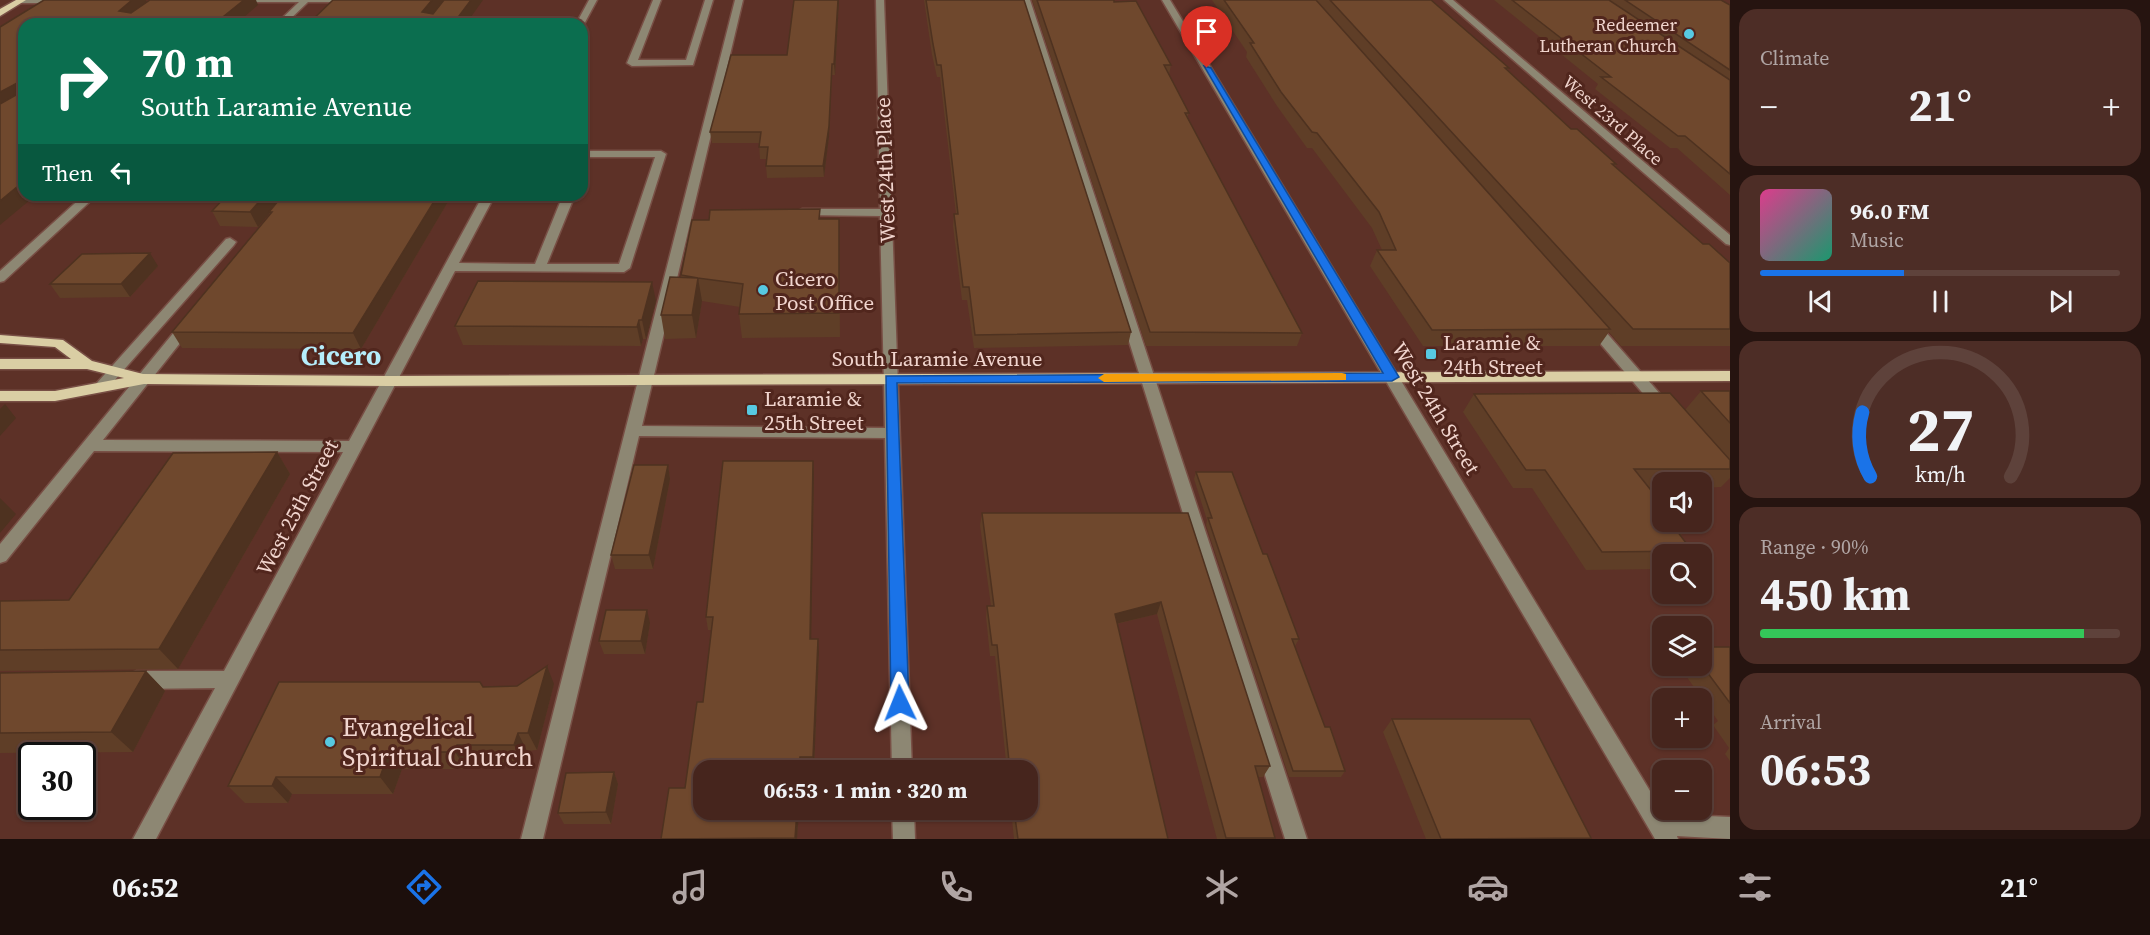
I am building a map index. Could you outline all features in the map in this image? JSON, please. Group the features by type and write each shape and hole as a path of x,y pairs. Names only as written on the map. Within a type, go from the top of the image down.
{"main road":[{"path":"0,13 21,0"},
{"path":"0,339 58,343 87,364"},
{"name":"South Laramie Avenue","path":"0,364 87,364 144,379"},
{"name":"South Laramie Avenue","path":"0,396 55,396 144,379 390,381 1730,376"}],"street":[{"path":"21,0 72,1"},
{"path":"230,0 338,0"},
{"path":"286,18 306,0"},
{"path":"583,18 593,0"},
{"path":"657,0 632,63 690,63 709,0"},
{"path":"532,839 739,0"},
{"name":"West 24th Place","path":"880,0 902,760"},
{"path":"1026,0 1296,839"},
{"name":"West 24th Street","path":"1166,0 1663,832"},
{"name":"West 23rd Place","path":"1448,0 1730,241"},
{"path":"450,267 624,268 661,154 588,158"},
{"path":"0,278 84,201"},
{"name":"West 25th Street","path":"144,839 486,201"},
{"path":"539,268 567,201"},
{"path":"783,212 886,213"},
{"path":"101,387 230,242"},
{"path":"0,556 198,312"},
{"path":"1582,314 1671,416"},
{"path":"632,431 892,433"},
{"path":"90,445 354,447"},
{"path":"118,681 230,679"},
{"path":"903,820 904,839"},
{"path":"1663,832 1730,828"}],"building":[{"path":"44,0 132,0 119,11 131,13 150,0 244,0 222,18 18,18 18,186 0,201 0,104 16,95 17,83 0,92 0,27"},
{"path":"333,0 432,0 422,12 433,14 444,0 471,0 458,18 314,18"},
{"path":"794,0 838,0 829,126 823,166 766,166 768,147 759,147 761,132 710,132 731,55 787,55"},
{"path":"926,0 1024,0 1131,332 975,335 969,287 963,287 954,214 958,214 941,65 937,65"},
{"path":"1037,0 1136,1 1171,65 1164,65 1189,113 1185,113 1302,333 1150,332"},
{"path":"1224,0 1316,0 1610,329 1432,330 1377,250 1396,250 1379,212 1317,133 1312,132 1281,92 1250,43 1254,43"},
{"path":"1330,0 1431,0 1509,68 1505,68 1571,129 1577,129 1616,164 1612,164 1703,244 1709,244 1730,263 1730,329 1633,329"},
{"path":"1512,0 1609,0 1730,80 1730,174 1685,136 1678,136 1601,77 1611,77"},
{"path":"1625,0 1721,0 1730,5 1730,70"},
{"path":"221,201 260,201 250,212 212,211"},
{"path":"278,201 434,201 353,333 172,332 272,212 269,212"},
{"name":"Cicero Post Office","path":"820,209 819,219 839,219 839,313 739,314 743,284 681,275 692,220 709,220 710,210"},
{"path":"150,253 121,284 50,284 82,254"},
{"path":"670,277 698,278 692,315 661,315"},
{"path":"478,281 652,282 642,320 639,320 637,327 455,326"},
{"path":"1701,391 1730,391 1730,423"},
{"path":"1670,393 1730,460 1730,469 1634,469 1652,492 1652,532 1678,532 1687,544 1652,544 1652,551 1602,552 1545,470 1526,470 1474,394"},
{"path":"277,452 159,649 0,650 0,601 69,600 173,453"},
{"path":"723,461 813,461 810,639 818,639 813,757 800,757 800,760 693,760 693,820 796,820 795,838 661,839 669,788 685,788 697,702 703,702 713,617 706,617"},
{"path":"634,465 668,465 649,555 611,555"},
{"path":"1196,472 1232,472 1263,554 1267,554 1299,639 1292,639 1325,727 1330,727 1345,771 1293,771 1208,518 1212,518"},
{"path":"982,513 1188,513 1270,766 1255,766 1275,838 1226,838 1161,602 1115,614 1168,839 1018,839 1015,820 1038,820 1038,760 1009,760 997,645 992,645 987,606 994,606"},
{"path":"606,610 647,610 641,641 599,641"},
{"path":"1712,647 1730,647 1730,703 1710,676 1712,676"},
{"path":"547,666 528,733 518,733 514,745 457,745 455,752 389,752 380,777 276,777 272,786 228,786 279,682 480,682 483,687 517,686"},
{"path":"146,671 111,732 0,733 0,673"},
{"path":"1392,719 1530,719 1591,838 1441,839"},
{"path":"614,772 606,812 558,813 566,773"}],"slow traffic":[{"path":"1104,378 1342,377"}],"place":[{"name":"Redeemer Lutheran Church","path":"1689,34"},
{"name":"Cicero Post Office","path":"763,290"},
{"name":"Laramie & 24th Street","path":"1431,354"},
{"name":"Laramie & 25th Street","path":"752,410"},
{"name":"Evangelical Spiritual Church","path":"330,742"}],"district":[{"name":"Cicero","path":"341,355"}],"route":[{"path":"900,703 890,379 1392,377 1207,68"}]}
